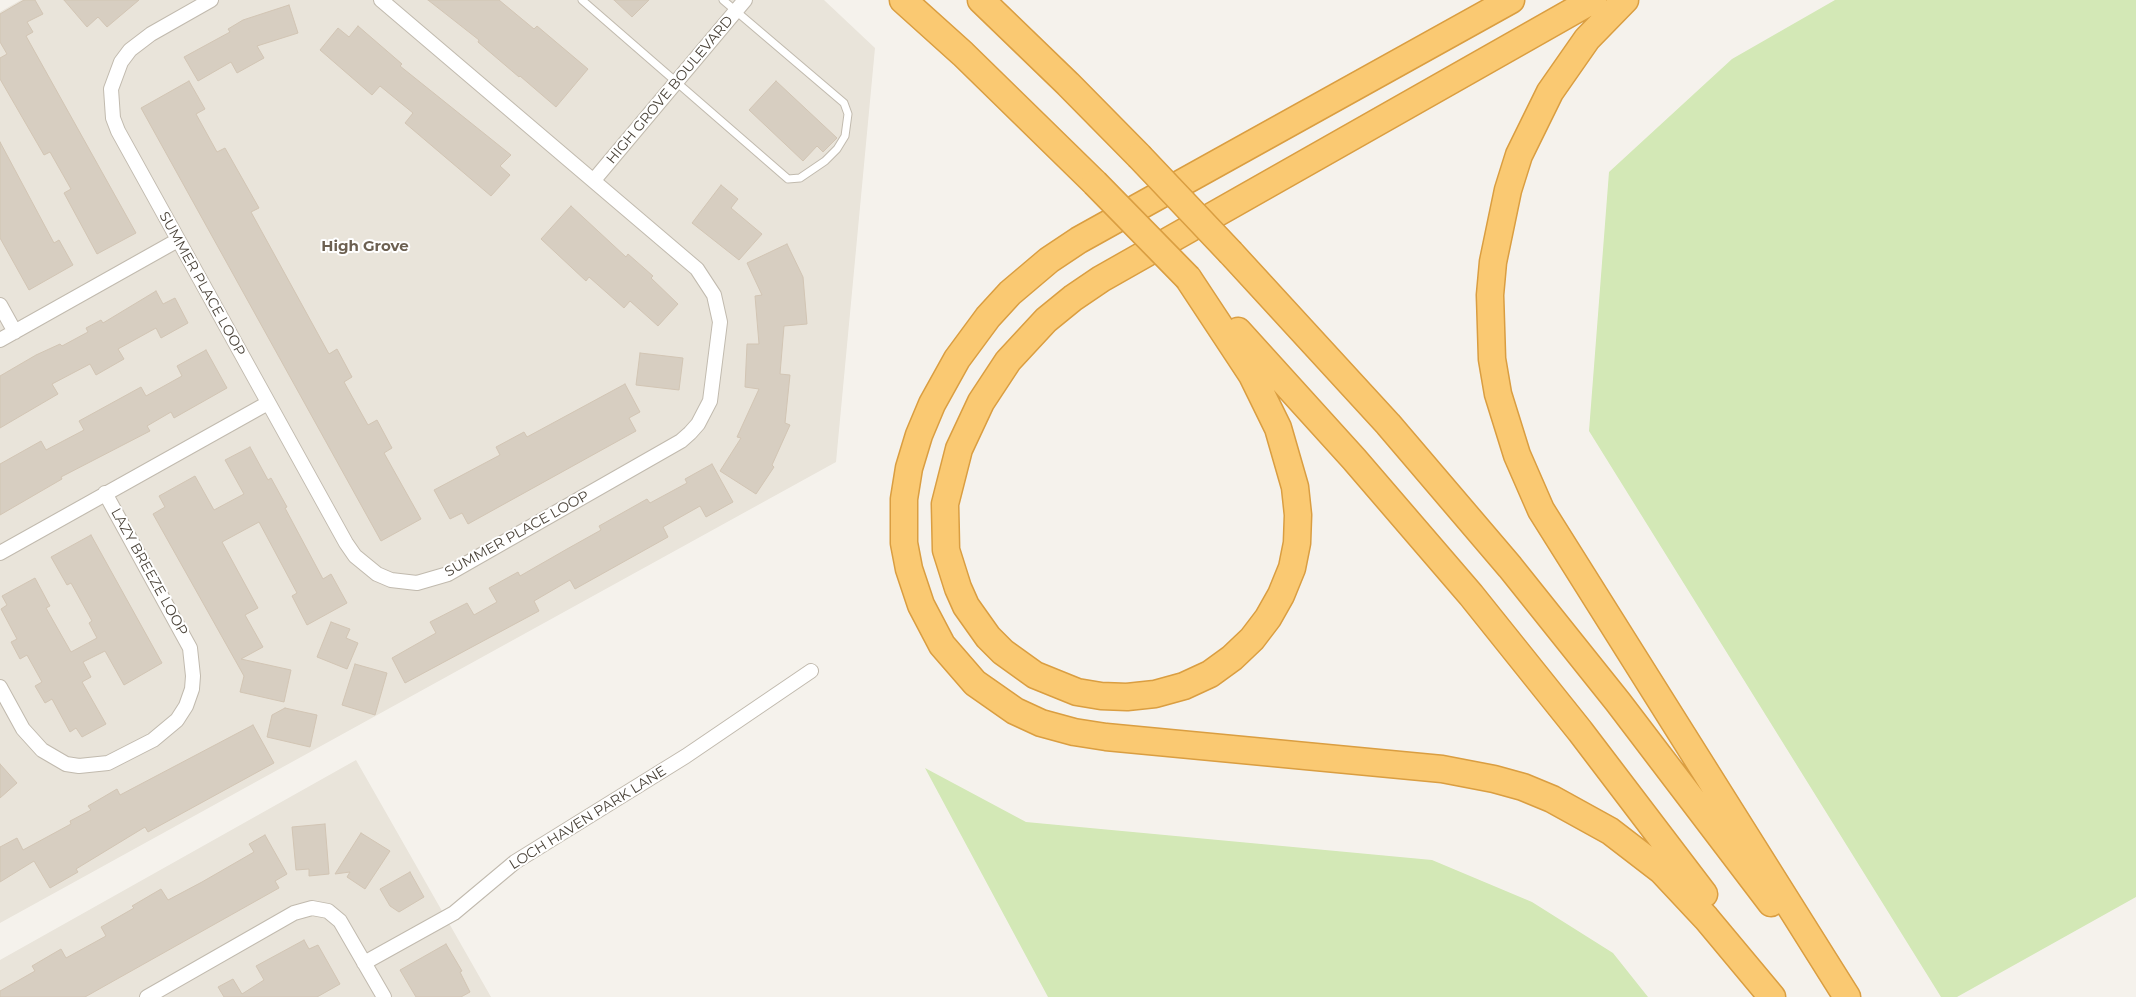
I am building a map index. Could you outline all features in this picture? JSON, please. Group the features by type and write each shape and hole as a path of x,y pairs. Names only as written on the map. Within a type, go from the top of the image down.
{"highway":[{"path":"903,0 963,54 1095,183 1188,278 1354,459 1471,594 1580,731 1782,997"},
{"path":"974,0 990,8 1139,156 1388,424 1510,567 1618,702 1842,997"},
{"path":"1510,0 1078,240 1049,260 1010,294 982,324 957,359 932,404 919,436 909,468 903,514 904,543 909,569 921,606 942,645 975,683 1015,711 1049,725 1106,737 1442,769 1494,779 1523,787 1552,799 1610,832 1662,871 1706,918 1772,997"},
{"path":"1188,278 1252,375 1278,428 1295,488 1298,514 1297,543 1292,568 1281,595 1268,618 1252,639 1232,658 1210,674 1184,686 1155,694 1118,697 1077,692 1035,675 1003,652 988,637 962,597 946,550 945,504 959,449 981,402 1008,362 1046,320 1073,298 1101,279 1593,0"},
{"path":"1625,0 1587,39 1550,92 1529,132 1510,181 1499,226 1490,295 1492,359 1498,394 1517,455 1541,510 1846,997"}],"street":[{"name":"SUMMER PLACE LOOP","path":"211,0 139,42 121,62 111,89 110,104 118,130 268,403 355,556 378,574 403,583 425,581 448,574 681,441 698,424 710,401 720,322 719,308 714,294 697,269 380,0"},
{"name":"HIGH GROVE BOULEVARD","path":"594,180 745,0"},
{"path":"0,340 178,240"},
{"path":"0,305 15,332"},
{"name":"LAZY BREEZE LOOP","path":"0,552 268,403"},
{"name":"LAZY BREEZE LOOP","path":"0,687 23,729 42,750 66,764 79,766 108,763 145,744 166,731 177,720 186,706 194,676 190,648 105,493"},
{"name":"LOCH HAVEN PARK LANE","path":"364,963 454,913 515,862 686,756 812,671"},
{"path":"147,997 168,992 294,913 312,908 328,911 340,921 384,997"}],"lane":[{"path":"582,0 678,81 788,179 800,178 811,172 837,149 845,136 848,114 844,104 723,0"}],"shaded area":[{"path":"21,0 824,0 875,48 836,462 0,923 0,12"},
{"path":"356,760 491,997 0,997 0,960"}],"green space":[{"path":"1835,0 2136,0 2136,897 1957,997 1941,997 1589,431 1609,172 1732,59"},
{"path":"925,768 1026,822 1432,860 1532,902 1613,953 1648,997 1048,997"}],"building":[{"path":"24,0 35,0 43,14 27,22 33,32 26,36 136,233 97,254 64,193 71,189 50,152 44,155 0,79 0,58 7,54 0,42 0,14"},
{"path":"64,0 139,0 107,27 98,17 87,27"},
{"path":"428,0 499,0 534,29 537,26 588,69 556,107 478,42 479,40"},
{"path":"614,0 649,0 632,17"},
{"path":"289,5 298,33 257,46 264,58 237,73 231,62 198,81 184,57 230,32 228,29 243,20"},
{"path":"358,26 402,64 400,66 511,155 500,166 510,175 491,196 405,123 413,113 380,86 372,95 320,50 338,28 349,37"},
{"path":"189,81 205,109 196,114 217,152 225,148 259,208 251,212 329,354 337,349 352,377 344,382 368,425 377,420 392,448 384,453 421,519 381,541 141,108"},
{"path":"776,81 837,138 823,152 817,146 803,161 749,110"},
{"path":"0,142 54,243 59,240 73,265 29,290 0,238"},
{"path":"721,185 738,199 731,208 762,234 739,260 692,223"},
{"path":"571,206 626,257 628,254 653,276 651,278 678,304 658,326 630,301 624,308 589,277 586,281 541,239"},
{"path":"787,244 803,277 807,324 784,326 780,374 790,375 785,423 790,425 772,465 774,467 756,494 720,471 741,438 737,437 759,389 745,387 747,344 759,344 755,296 762,295 747,263"},
{"path":"156,291 163,304 175,298 188,323 161,338 156,328 118,349 124,359 96,375 90,364 52,384 58,394 0,428 0,376 36,355 60,344 62,346 88,332 86,328 101,320 103,323"},
{"path":"206,350 227,388 174,418 171,412 147,426 150,431 61,477 62,479 0,515 0,464 41,441 46,450 84,430 79,421 141,387 146,396 182,376 177,366"},
{"path":"640,353 683,358 679,390 636,385"},
{"path":"625,384 640,412 629,418 636,431 468,524 462,513 450,519 434,490 500,455 496,447 524,432 527,437"},
{"path":"250,447 268,480 271,478 323,579 331,574 347,603 307,625 292,596 297,593 259,522 222,542 258,608 245,615 263,647 241,659 291,670 284,702 240,692 244,676 153,514 165,507 159,496 195,476 214,510 244,494 225,460"},
{"path":"712,464 733,502 706,517 700,506 663,527 668,537 575,589 570,580 534,601 539,611 405,683 392,658 436,633 430,622 467,603 474,615 497,602 489,588 518,572 520,576 601,530 599,526 647,499 650,503 687,483 685,479"},
{"path":"91,535 162,663 124,685 105,651 83,662 91,677 82,682 106,724 82,737 76,728 70,732 52,699 45,703 35,686 42,682 27,655 20,659 11,642 17,639 1,609 7,605 2,596 35,578 50,606 46,608 71,652 97,638 89,623 92,621 71,583 67,585 51,557"},
{"path":"331,622 350,629 346,638 358,643 347,669 317,657"},
{"path":"355,664 387,673 375,715 342,705"},
{"path":"285,708 317,715 310,747 267,737 272,715"},
{"path":"253,725 274,763 148,832 145,827 76,869 78,872 50,888 34,861 0,882 0,847 17,838 23,850 71,824 70,821 91,810 88,806 117,789 120,795"},
{"path":"0,764 17,783 0,798"},
{"path":"325,824 329,874 309,876 309,869 296,870 292,827"},
{"path":"361,833 390,851 365,889 347,877 350,872 335,874"},
{"path":"265,835 287,874 275,881 279,888 85,997 0,997 0,991 35,971 32,966 61,949 66,958 106,936 101,927 134,908 132,906 161,889 168,900 202,882 254,852 249,844"},
{"path":"410,872 424,897 399,912 390,906 380,889"},
{"path":"304,940 309,949 318,945 340,984 317,997 224,997 218,987 233,979 242,994 264,980 256,966"},
{"path":"446,944 462,971 460,972 470,992 461,997 416,997 400,970"}],"district":[{"name":"High Grove","path":"365,247"}]}
